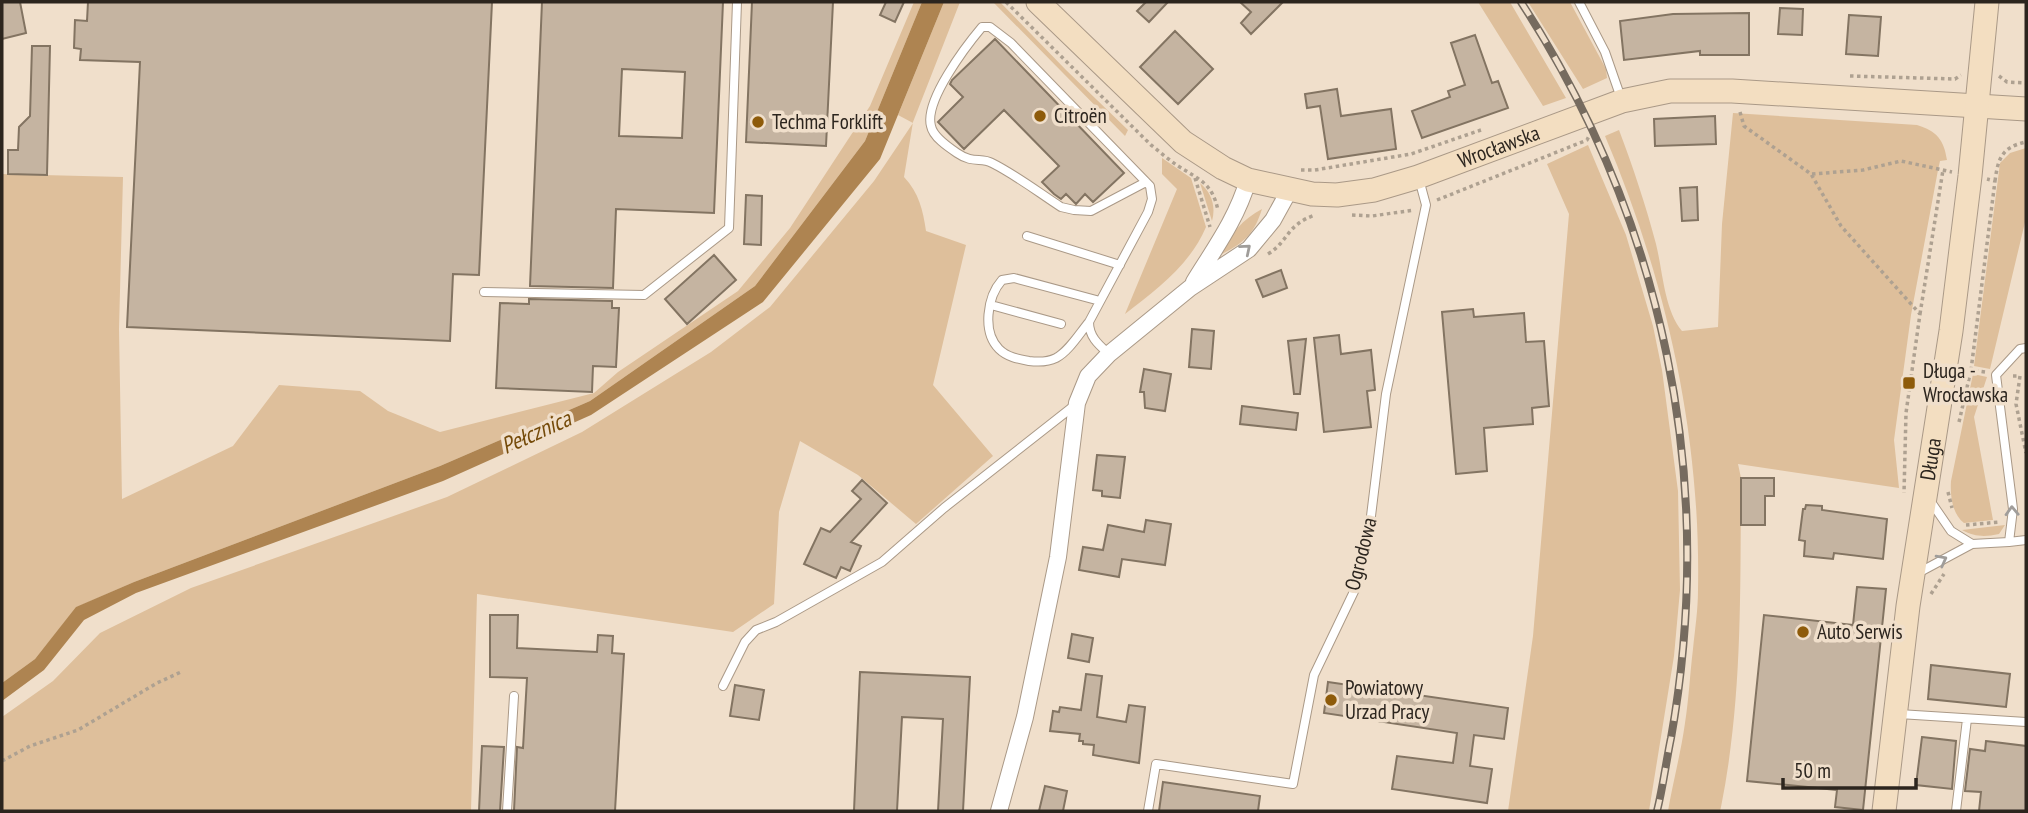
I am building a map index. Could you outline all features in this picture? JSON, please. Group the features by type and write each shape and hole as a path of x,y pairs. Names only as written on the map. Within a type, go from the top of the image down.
{"main road":[{"name":"Wrocławska","path":"1038,2 1183,142 1223,168 1248,180 1292,180 1312,194 1354,194 1418,177 1622,101 1652,93 1691,90 2026,109"},
{"name":"Długa","path":"1884,811 1912,576 1951,331 1978,105 1987,2"}],"street":[{"path":"1190,288 1232,222 1241,205 1248,180"},
{"path":"999,811 1025,717 1058,557 1077,403 1088,376 1109,354 1190,288 1249,249 1273,220 1292,180"}],"lane":[{"path":"484,292 644,295 729,228 737,2"},
{"path":"1579,2 1605,51 1622,101"},
{"path":"1100,301 1014,278 1002,280 993,290 990,305 989,326 992,338 999,349 1017,359 1035,362 1055,359 1088,322 1100,301 1120,265 1152,199 1150,186 1011,43 990,27 982,27 965,47 938,92 930,124 935,135 957,153 972,161 989,161 1061,207 1091,211 1146,182"},
{"name":"Ogrodowa","path":"1148,811 1156,764 1293,784 1314,675 1359,581 1371,516 1386,394 1426,205 1418,177"},
{"path":"1027,236 1120,265"},
{"path":"990,305 1061,324"},
{"path":"1088,322 1089,331 1109,354"},
{"path":"2010,542 2013,509 1996,375 2020,349 2026,348"},
{"path":"723,686 745,642 755,630 776,622 883,562 944,508 1077,403"},
{"path":"1925,495 1951,531 1972,544"},
{"path":"1912,576 1972,544 2026,540"},
{"path":"508,811 514,696"},
{"path":"1896,713 2026,722"},
{"path":"1956,811 1967,719"}],"path":[{"path":"1006,2 1151,145 1204,181 1213,193 1218,214"},
{"path":"1838,76 1955,79 1979,72 1998,75 2007,82 2026,83"},
{"path":"1739,110 1744,125 1811,174 1841,226 1920,314"},
{"path":"1292,180 1315,170 1411,155 1484,130"},
{"path":"1959,422 1970,370 1997,163 2012,145 2026,142"},
{"path":"1811,174 1863,170 1901,161 1995,181"},
{"path":"1906,412 1943,170"},
{"path":"1195,176 1210,228 1206,235"},
{"path":"1970,370 1996,375 2026,375"},
{"path":"2020,376 2016,404 2026,453"},
{"path":"1948,484 1947,495 1954,515"},
{"path":"2,761 30,746 78,730 157,683 181,672"}],"shaded area":[{"path":"914,2 922,2 865,141 755,286 590,401 440,466 134,582 77,607 35,659 2,683 2,174 123,177 119,329 122,499 233,446 279,385 360,391 388,411 440,432 594,393 618,372 738,291 790,228 870,106"},
{"path":"944,2 960,2 913,122 898,115"},
{"path":"993,2 1000,2 1128,130 1125,136"},
{"path":"1478,2 1510,2 1566,98 1543,106"},
{"path":"1528,2 1570,2 1606,69 1607,78 1583,89"},
{"path":"1733,113 1917,125 1930,130 1938,137 1947,160 1940,161 1911,315 1894,440 1899,488 1738,464 1741,478 1737,684 1721,807 1720,811 1668,811 1686,714 1698,605 1693,473 1686,416 1662,301 1627,190 1605,136 1619,130 1648,215 1668,301 1676,322 1682,331 1718,327 1722,224"},
{"path":"913,123 904,177 920,202 926,231 966,245 933,385 993,456 916,524 858,475 800,441 779,512 774,604 733,632 477,594 471,811 2,811 2,717 53,681 100,633 191,588 447,497 582,432 711,352 770,307 874,181"},
{"path":"1588,145 1626,235 1653,326 1662,370 1678,491 1680,590 1674,656 1649,811 1508,811 1533,636 1569,214 1547,164"},
{"path":"2026,148 2026,218 1990,369 1974,366 2000,163 2010,153"},
{"path":"1162,158 1191,178 1206,227 1182,265 1125,314 1177,189 1162,174"},
{"path":"1200,183 1208,191 1212,201 1212,221"},
{"path":"1262,209 1248,236 1222,254 1238,228"},
{"path":"1973,374 1987,377 1974,417 1993,520 1964,523 1954,509 1951,481"},
{"path":"2005,525 1999,534 1989,536 1962,530"}],"water":[{"name":"Pełcznica","path":"922,2 944,2 880,159 763,302 591,415 443,481 136,593 84,620 44,670 2,701 2,683 35,659 76,607 134,582 440,466 590,401 755,286 865,141"}],"building":[{"path":"2,2 20,2 26,33 2,39"},
{"path":"88,2 492,2 479,275 453,274 450,341 127,327 140,62 80,60 81,49 74,48 75,20 87,21"},
{"path":"542,2 723,2 714,213 616,209 613,288 530,286","holes":["622,69 685,72 682,138 619,136"]},
{"path":"752,2 833,2 826,146 746,142"},
{"path":"886,2 904,2 895,22 880,15"},
{"path":"1146,2 1168,2 1149,22 1137,11"},
{"path":"1240,2 1283,2 1251,34 1241,23 1251,12"},
{"path":"1780,8 1803,9 1802,35 1778,34"},
{"path":"1749,13 1749,55 1700,55 1700,51 1624,60 1620,21 1673,14"},
{"path":"1849,15 1881,17 1878,56 1846,54"},
{"path":"1175,31 1213,69 1178,104 1140,67"},
{"path":"1475,35 1492,83 1498,81 1508,108 1422,138 1412,111 1450,97 1448,91 1465,85 1451,43"},
{"name":"Citroën","path":"995,39 1124,173 1093,202 1085,194 1076,204 1066,194 1061,199 1042,182 1059,166 1004,110 964,149 938,122 963,97 950,84 952,80"},
{"path":"32,46 50,46 47,175 8,174 8,150 18,150 19,127 30,116"},
{"path":"1337,89 1341,116 1391,109 1396,149 1328,159 1320,106 1307,108 1305,94"},
{"path":"1715,116 1716,144 1655,146 1654,119"},
{"path":"1697,187 1698,220 1682,221 1680,188"},
{"path":"746,195 762,196 761,245 744,244"},
{"path":"714,255 736,280 687,324 665,299"},
{"path":"1281,270 1287,288 1263,297 1256,280"},
{"path":"529,299 612,301 612,308 619,308 616,367 593,366 592,392 496,388 500,303 529,304"},
{"path":"1473,309 1474,317 1524,313 1526,342 1544,341 1549,406 1532,408 1533,424 1484,428 1487,471 1456,474 1442,312"},
{"path":"1192,329 1214,331 1211,369 1189,367"},
{"path":"1339,335 1341,354 1371,350 1375,390 1367,391 1371,427 1324,432 1314,338"},
{"path":"1306,339 1300,394 1294,394 1288,341"},
{"path":"1144,369 1171,374 1165,411 1145,408 1144,392 1140,392"},
{"path":"1242,406 1298,413 1296,430 1240,424"},
{"path":"1097,455 1125,457 1120,498 1102,496 1102,491 1093,490"},
{"path":"1741,478 1774,478 1774,496 1765,496 1765,525 1741,525"},
{"path":"862,480 887,503 851,542 861,546 850,571 841,567 836,578 804,564 821,528 830,532 861,499 852,491"},
{"path":"1806,505 1822,506 1822,510 1887,519 1883,559 1834,553 1833,559 1804,556 1805,541 1799,540 1803,509"},
{"path":"1146,520 1171,524 1165,565 1122,559 1119,577 1079,570 1083,547 1103,550 1108,525 1144,532"},
{"path":"1857,587 1886,589 1863,810 1835,807 1837,790 1747,781 1764,615 1853,625"},
{"path":"490,615 518,615 517,648 597,652 598,635 613,636 612,653 624,654 615,811 514,811 517,747 523,748 527,678 490,677"},
{"path":"1072,634 1093,638 1089,662 1068,658"},
{"path":"1931,665 2010,674 2006,707 1928,699"},
{"path":"860,672 970,677 963,811 938,811 943,719 902,717 897,811 854,811"},
{"path":"1086,674 1102,676 1097,717 1126,722 1129,705 1145,707 1139,763 1093,755 1094,745 1079,741 1080,734 1050,731 1053,711 1059,712 1060,707 1081,710"},
{"path":"1328,682 1508,708 1504,739 1474,735 1470,766 1492,769 1487,803 1392,789 1397,756 1453,763 1457,733 1324,713"},
{"path":"735,685 764,690 759,720 730,716"},
{"path":"1922,737 1956,741 1952,789 1916,785"},
{"path":"1986,741 2026,746 2026,811 1979,811 1981,792 1965,791 1970,749 1985,751"},
{"path":"482,746 504,747 500,811 479,811"},
{"path":"1163,782 1260,796 1258,811 1159,811"},
{"path":"1045,786 1067,791 1063,811 1039,811"}],"railway":[{"path":"1521,2 1570,86 1611,173 1643,263 1667,355 1681,449 1687,545 1684,641 1671,738 1657,811"}],"place":[{"name":"Citroën","path":"1040,116"},
{"name":"Techma Forklift","path":"758,122"},
{"name":"Długa - Wrocławska","path":"1909,383"},
{"name":"Auto Serwis","path":"1803,632"},
{"name":"Powiatowy Urzad Pracy","path":"1331,700"}]}
